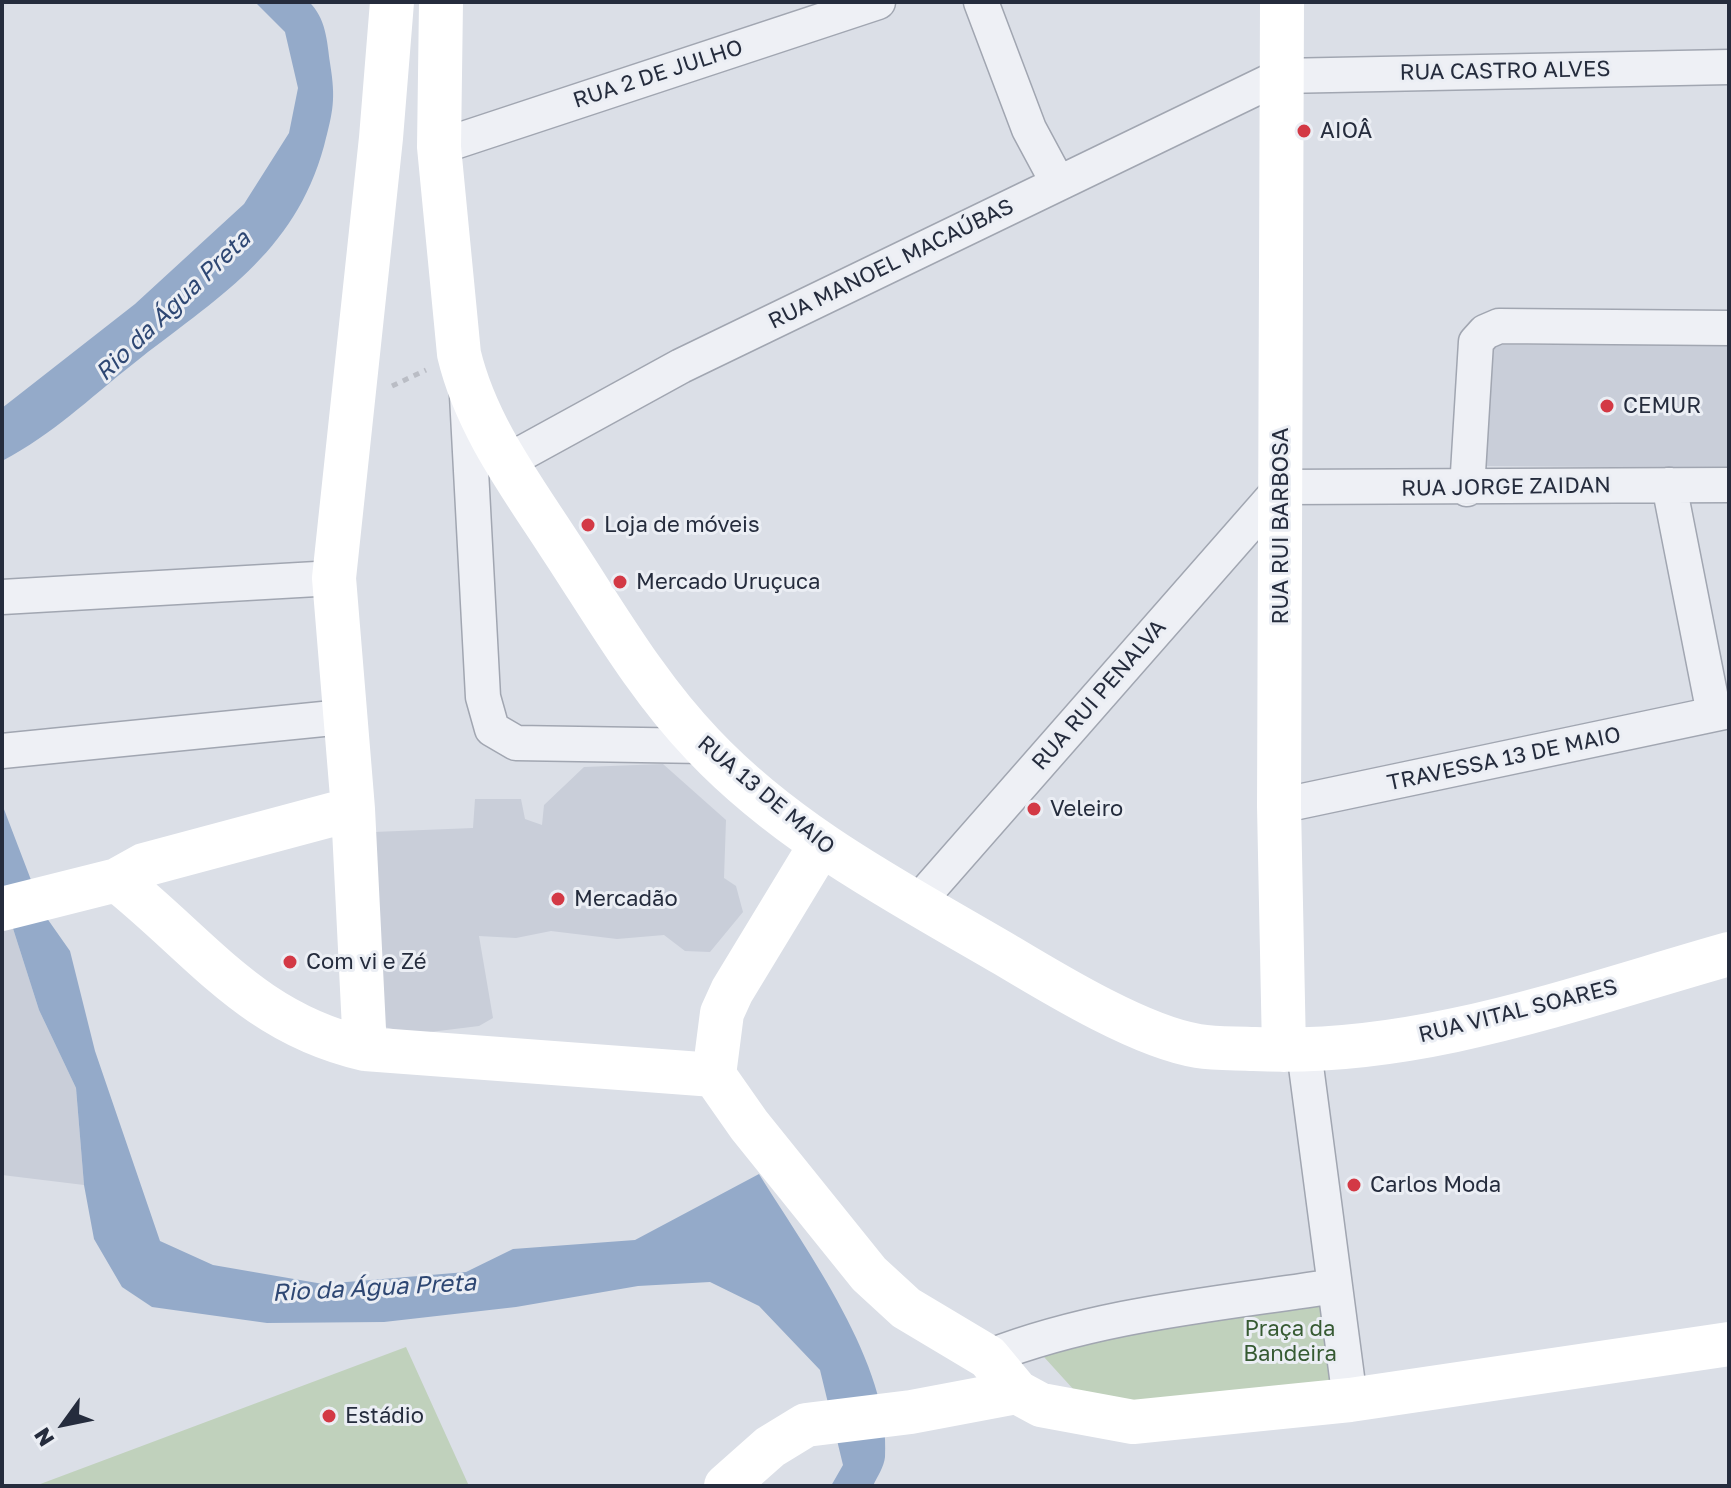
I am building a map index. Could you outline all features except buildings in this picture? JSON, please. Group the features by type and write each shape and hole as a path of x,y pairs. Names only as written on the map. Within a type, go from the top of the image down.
{"street":[{"path":"365,1049 353,809 343,717 334,578 381,138 392,2"},
{"name":"RUA 13 DE MAIO","path":"441,2 439,147 463,369 506,462 647,678 704,746 820,846 1062,989 1142,1026 1196,1046 1294,1051"},
{"name":"RUA 2 DE JULHO","path":"439,147 878,2"},
{"path":"981,2 1029,129 1058,183"},
{"name":"RUA RUI BARBOSA","path":"1282,2 1279,806 1294,1051"},
{"name":"RUA CASTRO ALVES","path":"1281,76 1729,67"},
{"name":"RUA MANOEL MACAÚBAS","path":"506,462 681,366 1281,76"},
{"path":"381,138 439,147"},
{"path":"1467,489 1476,342 1485,332 1499,326 1545,325 1729,328"},
{"path":"463,369 483,697 492,729 516,743 704,746"},
{"path":"1669,485 1722,713"},
{"name":"RUA JORGE ZAIDAN","path":"1282,487 1467,489 1729,485"},
{"name":"RUA RUI PENALVA","path":"917,903 1282,487"},
{"path":"2,597 334,578"},
{"name":"TRAVESSA 13 DE MAIO","path":"1279,806 1722,713"},
{"path":"2,751 343,717"},
{"path":"2,909 117,880 144,865 353,809"},
{"path":"820,846 732,991 722,1013 714,1075 749,1125 869,1274 906,1308 988,1357 1017,1392 1041,1405 1133,1422 1350,1400 1729,1344"},
{"path":"117,880 260,1006 329,1041 365,1049 714,1075"},
{"name":"RUA VITAL SOARES","path":"1294,1051 1388,1042 1478,1025 1729,954"},
{"path":"1294,1051 1335,1286 1350,1400"},
{"path":"988,1357 1029,1341 1103,1322 1335,1286"},
{"path":"726,1486 770,1447 806,1425 911,1412 1017,1392"}],"path":[{"path":"354,403 463,369"}],"shaded area":[{"name":"CEMUR","path":"1487,345 1729,345 1729,468 1482,466"},
{"name":"Mercadão","path":"663,764 726,820 724,878 736,886 743,912 710,952 685,951 664,935 617,939 551,931 516,938 479,936 493,1018 479,1026 414,1034 380,1026 374,832 473,828 475,799 521,799 525,819 542,825 544,805 584,767"},
{"path":"2,894 39,1010 76,1088 84,1185 2,1175"}],"green space":[{"name":"Praça da Bandeira","path":"1328,1287 1348,1382 1213,1401 1084,1401 1034,1346"},
{"name":"Estádio","path":"406,1347 469,1486 35,1486"}],"water":[{"name":"Rio da Água Preta","path":"255,2 309,2 319,15 327,38 333,87 331,114 311,184 293,217 272,245 222,295 55,427 2,461 2,408 135,304 244,204 289,133 298,88 285,32"},
{"name":"Rio da Água Preta","path":"2,804 44,914 70,951 95,1051 160,1241 213,1265 323,1284 466,1272 513,1249 635,1240 759,1174 842,1310 875,1385 884,1422 885,1457 873,1486 831,1486 843,1465 820,1370 759,1306 710,1282 638,1286 516,1307 384,1322 267,1323 152,1307 122,1287 94,1239 84,1185 76,1088 39,1010 2,894"}],"place":[{"name":"AIOÂ","path":"1304,131"},
{"name":"CEMUR","path":"1607,406"},
{"name":"Loja de móveis","path":"588,525"},
{"name":"Mercado Uruçuca","path":"620,582"},
{"name":"Veleiro","path":"1034,809"},
{"name":"Mercadão","path":"558,899"},
{"name":"Com vi e Zé","path":"290,962"},
{"name":"Carlos Moda","path":"1354,1185"},
{"name":"Estádio","path":"329,1416"}]}
